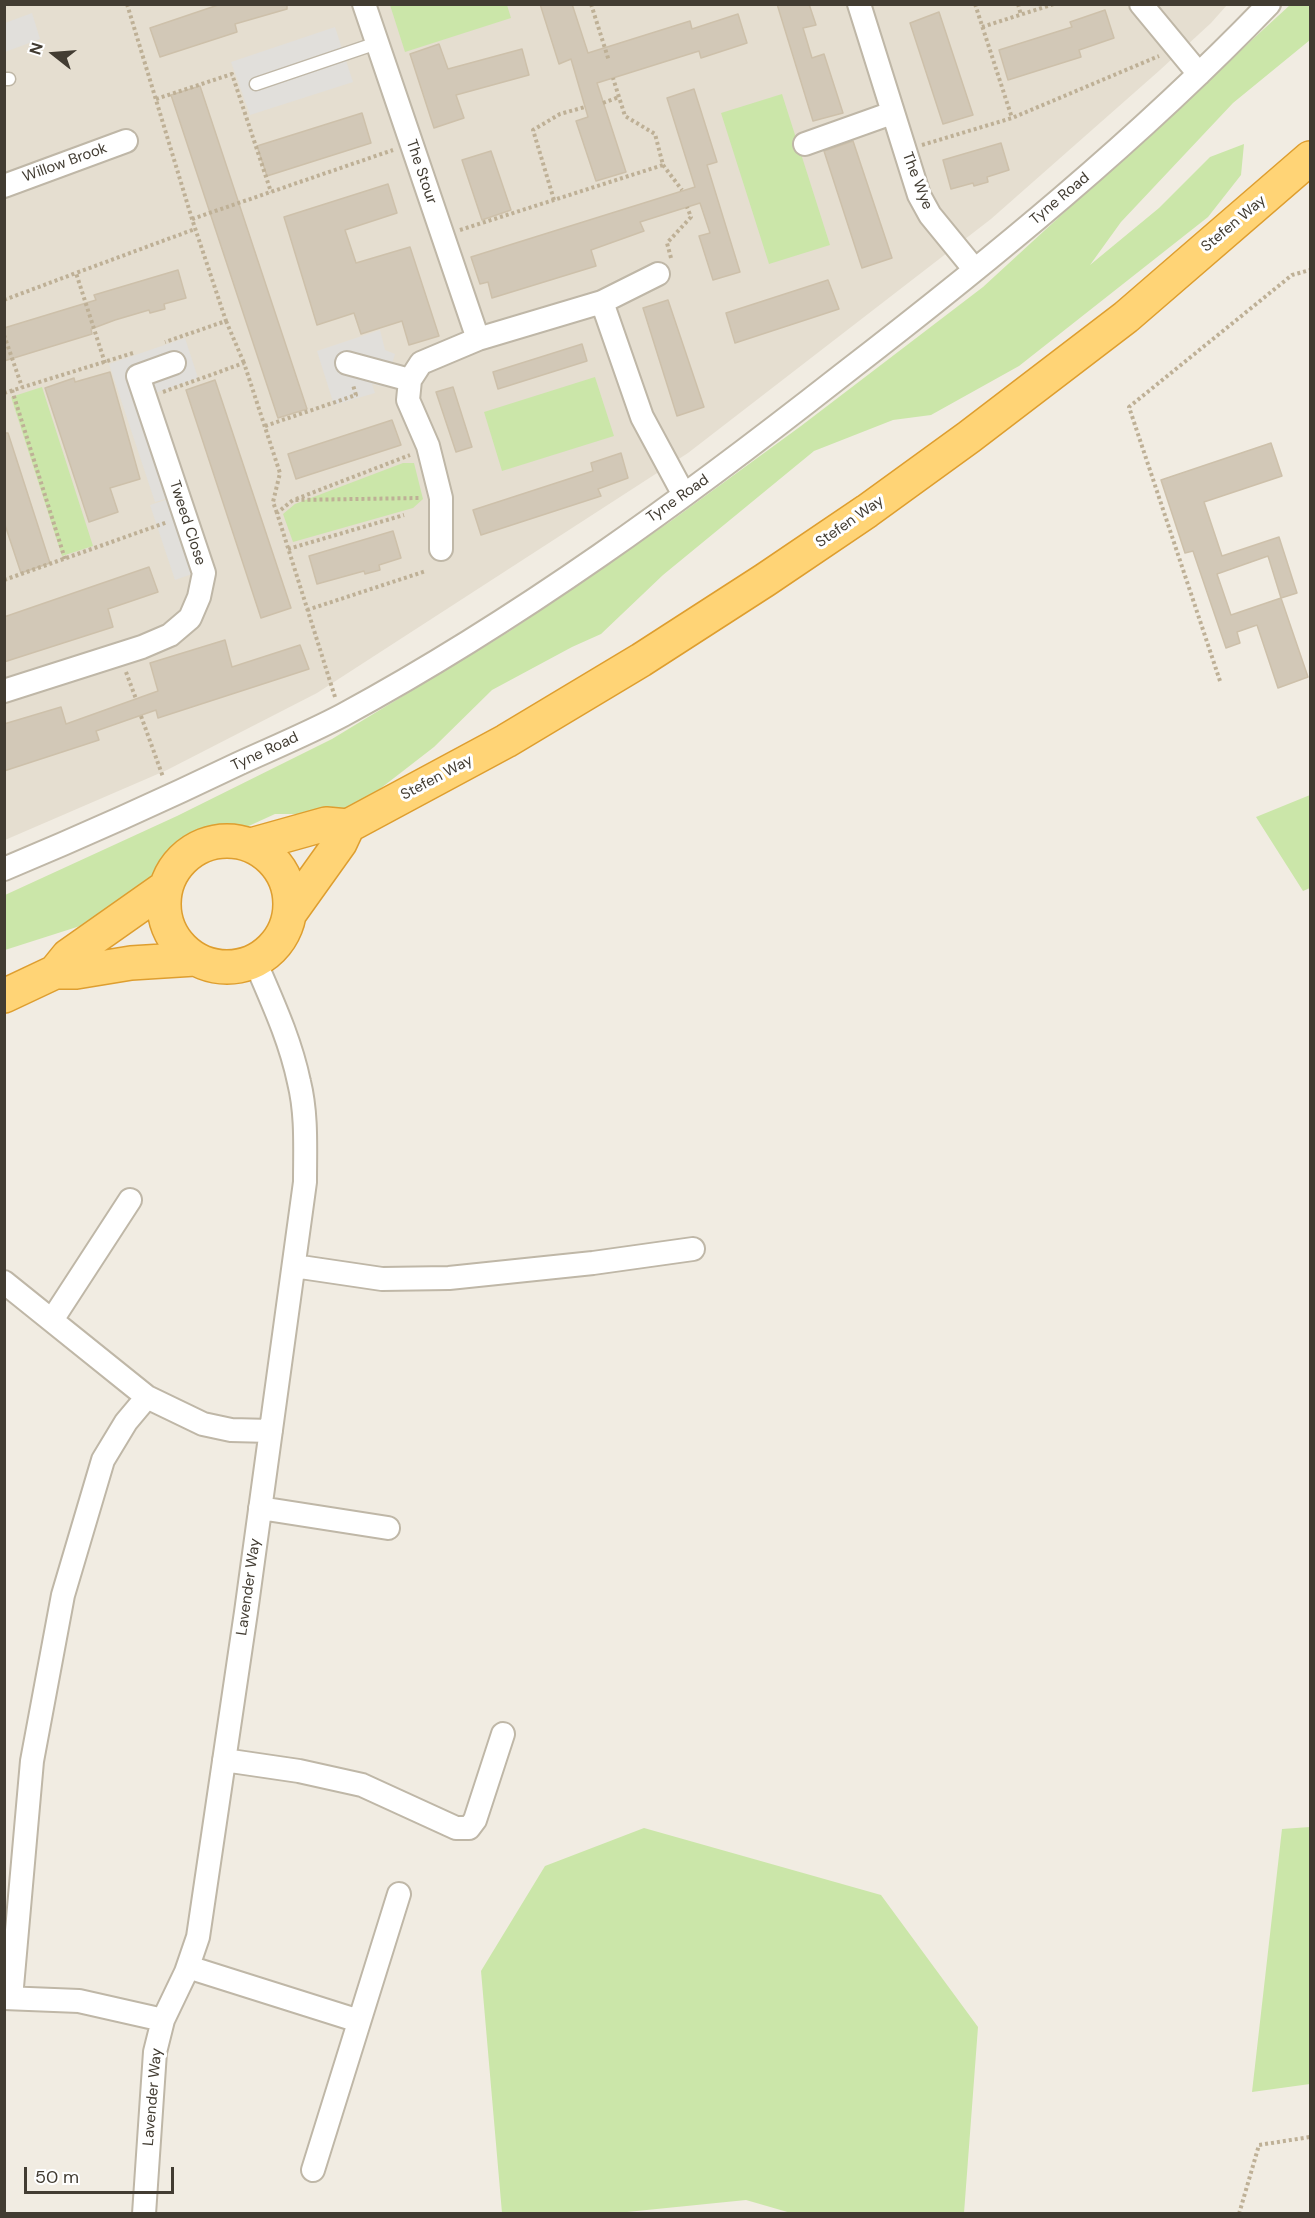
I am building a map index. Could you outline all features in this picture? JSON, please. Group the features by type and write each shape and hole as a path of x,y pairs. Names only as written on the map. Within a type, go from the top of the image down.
{"highway":[{"name":"Stefen Way","path":"251,845 326,824 348,826 506,741 631,666 765,580 867,511 969,437 1126,317 1311,158"},
{"path":"290,913 289,892 282,873 269,856 251,845 230,841 209,843 190,853 175,868 166,887 164,908 168,928 179,946 195,959 214,966 235,967 255,961 272,950 284,933 290,913 340,843 348,826"},
{"path":"55,972 68,956 166,887"},
{"path":"4,996 55,972 76,972 131,963 195,959"}],"street":[{"name":"The Stour","path":"364,4 478,339"},
{"name":"The Wye","path":"860,4 919,195 930,215 975,270"},
{"path":"1142,4 1199,74"},
{"name":"Tyne Road","path":"4,869 169,797 341,716 459,648 555,585 746,450 975,270 1076,186 1199,74 1269,4"},
{"path":"805,144 892,113"},
{"name":"Willow Brook","path":"4,186 126,141"},
{"path":"441,549 441,498 428,446 408,400 410,380 421,363 478,339 602,302 658,274"},
{"path":"602,302 642,417 684,495"},
{"name":"Tweed Close","path":"4,691 120,654 170,635 190,618 199,597 204,573 138,376 174,363"},
{"path":"347,363 410,380"},
{"name":"Lavender Way","path":"144,2214 155,2052 163,2020 188,1967 198,1937 305,1182 305,1125 300,1083 284,1027 255,961"},
{"path":"52,1320 130,1200"},
{"path":"294,1266 382,1280 449,1278 593,1263 693,1249"},
{"path":"4,1282 147,1397 203,1424 231,1430 271,1431"},
{"path":"147,1397 126,1422 103,1460 63,1595 33,1761 8,1998 79,2001 163,2020"},
{"path":"260,1508 388,1528"},
{"path":"224,1760 362,1785 456,1828 469,1828 475,1820 504,1734"},
{"path":"313,2170 399,1894"},
{"path":"188,1967 359,2021"}],"lane":[{"path":"256,84 376,43"}],"path":[{"path":"128,4 195,229 226,321 244,363 280,473 273,502 341,716"},
{"path":"591,4 609,62"},
{"path":"975,4 1012,118"},
{"path":"1018,4 1021,15"},
{"path":"982,27 1054,4"},
{"path":"904,151 1012,118 1178,48"},
{"path":"156,99 232,74 271,192"},
{"path":"613,78 625,117 656,134 663,165 682,190"},
{"path":"603,103 619,97"},
{"path":"554,200 533,130 560,114 585,107"},
{"path":"192,219 411,144"},
{"path":"443,236 663,165"},
{"path":"658,274 675,270 667,243 691,217 687,207"},
{"path":"4,300 195,229"},
{"path":"1221,681 1129,407 1292,275 1311,270"},
{"path":"76,273 105,363"},
{"path":"160,344 226,321"},
{"path":"4,335 22,387"},
{"path":"4,393 138,351"},
{"path":"146,398 244,363"},
{"path":"265,426 356,395 347,363"},
{"path":"12,390 64,559"},
{"path":"277,513 293,500 414,454 428,446"},
{"path":"293,500 441,498"},
{"path":"4,580 185,515"},
{"path":"288,549 404,515"},
{"path":"307,610 426,571"},
{"path":"120,654 135,699"},
{"path":"141,716 169,797"},
{"path":"1239,2214 1259,2145 1311,2136"}],"shaded area":[{"path":"5,5 1227,5 1160,70 991,219 688,453 317,693 167,770 5,840"},
{"path":"32,13 40,39 5,52 5,23"},
{"path":"335,27 353,82 250,115 231,62"},
{"path":"380,330 385,350 395,354 385,387 372,384 375,393 334,405 317,351"},
{"path":"185,338 198,378 138,399 169,498 155,502 109,364"},
{"path":"168,499 192,574 175,580 150,505"}],"green space":[{"path":"390,5 507,5 511,18 405,52"},
{"path":"1290,5 1310,5 1310,40 1233,103 1121,222 1090,265 1159,208 1210,157 1244,144 1241,175 1208,217 1019,366 931,415 893,420 814,451 663,575 601,634 492,690 434,747 363,802 334,814 275,814 174,860 152,903 5,950 5,895 177,816 332,739 510,631 671,521 801,426 983,287"},
{"path":"782,94 830,245 769,264 721,113"},
{"path":"595,377 614,436 502,471 484,412"},
{"path":"42,387 93,546 62,556 11,397"},
{"path":"403,463 414,463 423,499 413,508 293,542 283,514 295,504"},
{"path":"1310,795 1310,888 1303,891 1256,817"},
{"path":"1310,1827 1310,2084 1252,2092 1282,1829"},
{"path":"644,1828 881,1895 978,2027 964,2213 791,2213 746,2200 617,2213 502,2213 481,1971 545,1866"}],"building":[{"path":"221,4 287,4 287,9 235,24 237,32 160,57 150,28"},
{"path":"540,4 572,4 588,53 690,21 692,29 738,14 747,43 701,58 699,51 597,83 626,172 596,181 576,121 588,117 571,59 559,64"},
{"path":"777,4 809,4 816,25 803,28 812,58 824,54 843,113 813,121"},
{"path":"1105,10 1114,38 1079,50 1081,57 1008,80 999,50 1072,27 1070,22"},
{"path":"939,12 973,115 943,124 910,23"},
{"path":"439,44 448,69 522,49 529,75 456,95 464,118 434,128 410,54"},
{"path":"200,86 307,409 278,418 171,95"},
{"path":"694,89 717,162 707,165 740,272 713,280 699,236 710,233 700,203 640,222 644,231 591,250 596,266 492,298 488,282 480,284 471,257 695,187 667,98"},
{"path":"362,113 371,143 267,176 257,146"},
{"path":"853,141 892,258 862,268 824,151"},
{"path":"1001,143 1009,170 987,177 988,182 974,186 973,183 951,189 943,160"},
{"path":"491,151 511,210 482,220 462,160"},
{"path":"388,184 397,213 345,230 356,263 410,247 439,336 409,345 402,321 361,334 354,313 317,325 284,217"},
{"path":"178,270 186,298 164,304 165,309 150,313 149,310 115,320 91,329 92,334 4,361 4,328 96,300 94,295"},
{"path":"828,280 839,309 735,343 726,313"},
{"path":"668,300 704,407 677,416 643,308"},
{"path":"582,344 587,361 498,389 493,372"},
{"path":"110,372 140,479 110,488 118,512 89,522 45,388 74,378 75,382"},
{"path":"215,380 291,608 261,618 186,390"},
{"path":"453,387 472,447 456,452 436,392"},
{"path":"392,420 401,445 296,479 288,454"},
{"path":"4,433 8,433 50,563 21,573 4,522"},
{"path":"1271,443 1282,476 1204,502 1222,556 1279,537 1297,593 1281,598 1308,677 1278,688 1257,625 1237,632 1240,643 1226,648 1193,551 1185,553 1161,480","holes":["1268,556 1281,598 1231,615 1217,574"]},
{"path":"621,453 628,478 598,489 601,496 481,535 473,510 593,471 591,463"},
{"path":"393,531 401,558 379,565 380,570 365,574 364,571 317,584 309,556"},
{"path":"149,567 158,592 108,609 113,627 4,662 4,617"},
{"path":"225,640 232,667 300,645 309,669 158,718 156,710 96,731 99,740 4,771 4,724 61,707 66,724 158,691 150,663"}]}
